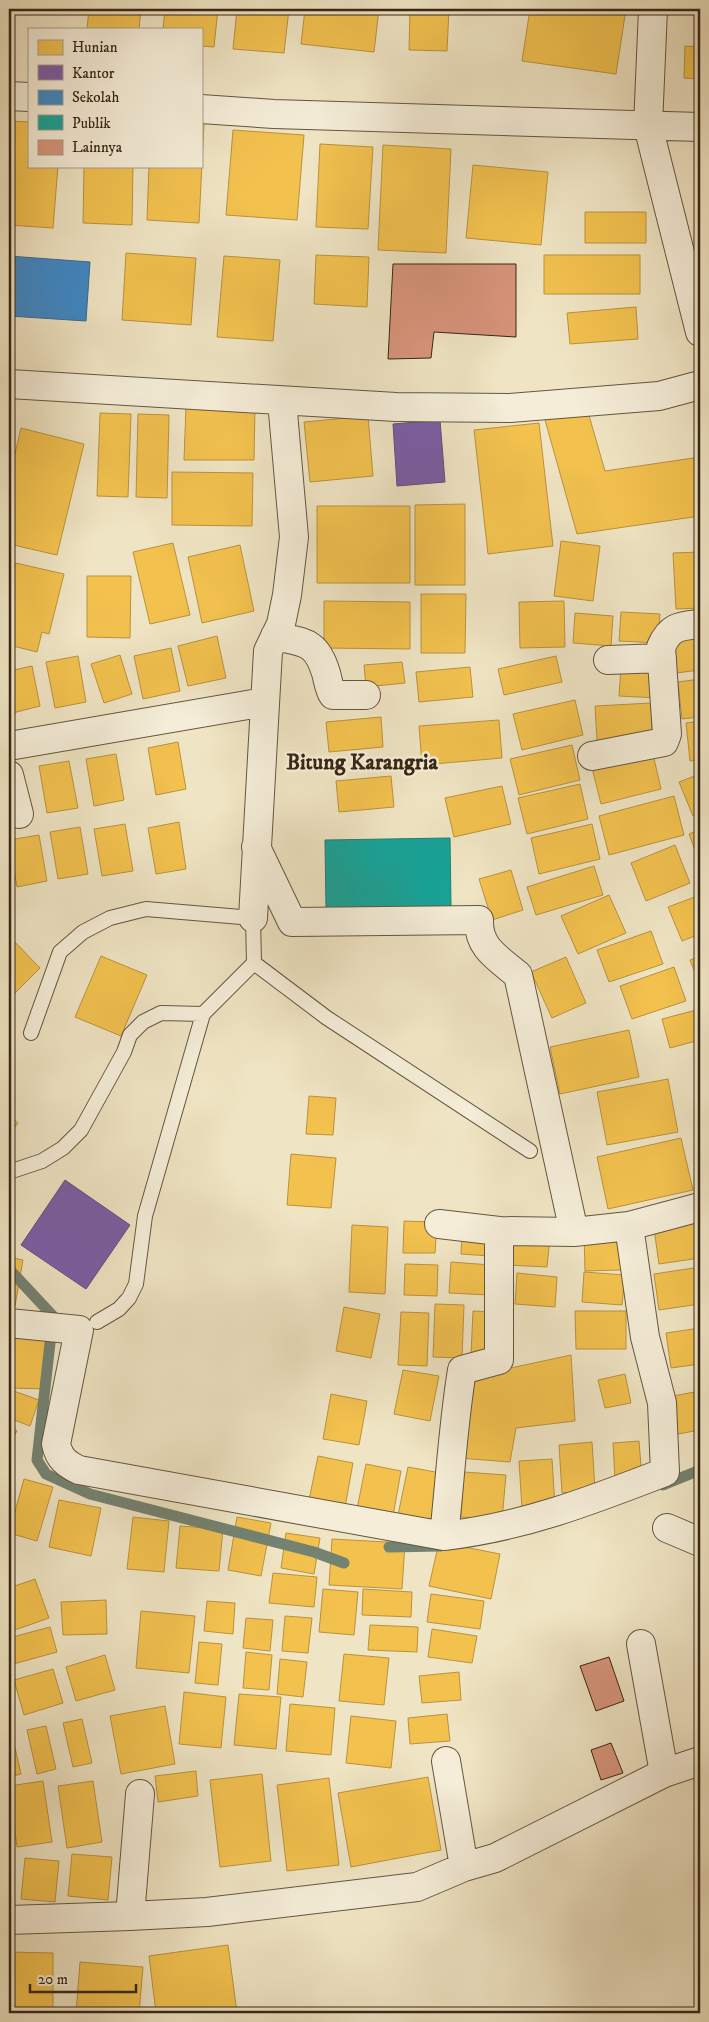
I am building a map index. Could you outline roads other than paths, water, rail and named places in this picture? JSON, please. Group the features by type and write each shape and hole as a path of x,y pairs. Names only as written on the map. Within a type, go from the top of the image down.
{"street":[{"path":"653,9 648,126 700,332"},
{"path":"9,96 28,97"},
{"path":"202,109 274,114 700,127"},
{"path":"9,384 396,407 510,408 659,396 700,385"},
{"path":"253,918 268,651 281,624 287,595 294,537 282,401"},
{"path":"592,756 664,742 667,734 661,647 664,639 674,628 700,624"},
{"path":"275,636 307,643 315,650 320,656 333,696 366,694"},
{"path":"608,660 662,658"},
{"path":"9,746 265,702"},
{"path":"9,775 19,814"},
{"path":"256,847 292,922 478,920 478,932 488,950 518,975 574,1232"},
{"path":"439,1224 499,1231 574,1232 629,1226 700,1207"},
{"path":"15,1323 88,1326 56,1444 58,1454 70,1466 79,1470 444,1536 478,1532 568,1509 665,1472 662,1403 645,1338 629,1226"},
{"path":"444,1536 456,1407 462,1370 500,1360 499,1231"},
{"path":"667,1528 700,1542"},
{"path":"641,1644 664,1773"},
{"path":"446,1761 464,1867"},
{"path":"9,1920 207,1912 417,1887 464,1867 495,1858 664,1773 700,1761"},
{"path":"130,1916 140,1794"}],"lane":[{"path":"31,1033 60,952 83,932 110,918 146,909 253,918 254,963 203,1014 145,1216 136,1284 129,1298 119,1309 88,1326"},
{"path":"254,963 327,1018 530,1151"},
{"path":"9,1172 49,1156 63,1148 81,1130 124,1052 130,1035 144,1022 162,1013 203,1014"}],"waterway":[{"path":"9,1269 53,1316 37,1460 46,1474 90,1494 314,1552 344,1563"},
{"path":"663,1485 700,1470"},
{"path":"389,1547 441,1546"}],"district":[{"name":"Bitung Karangria","path":"362,762"}]}
